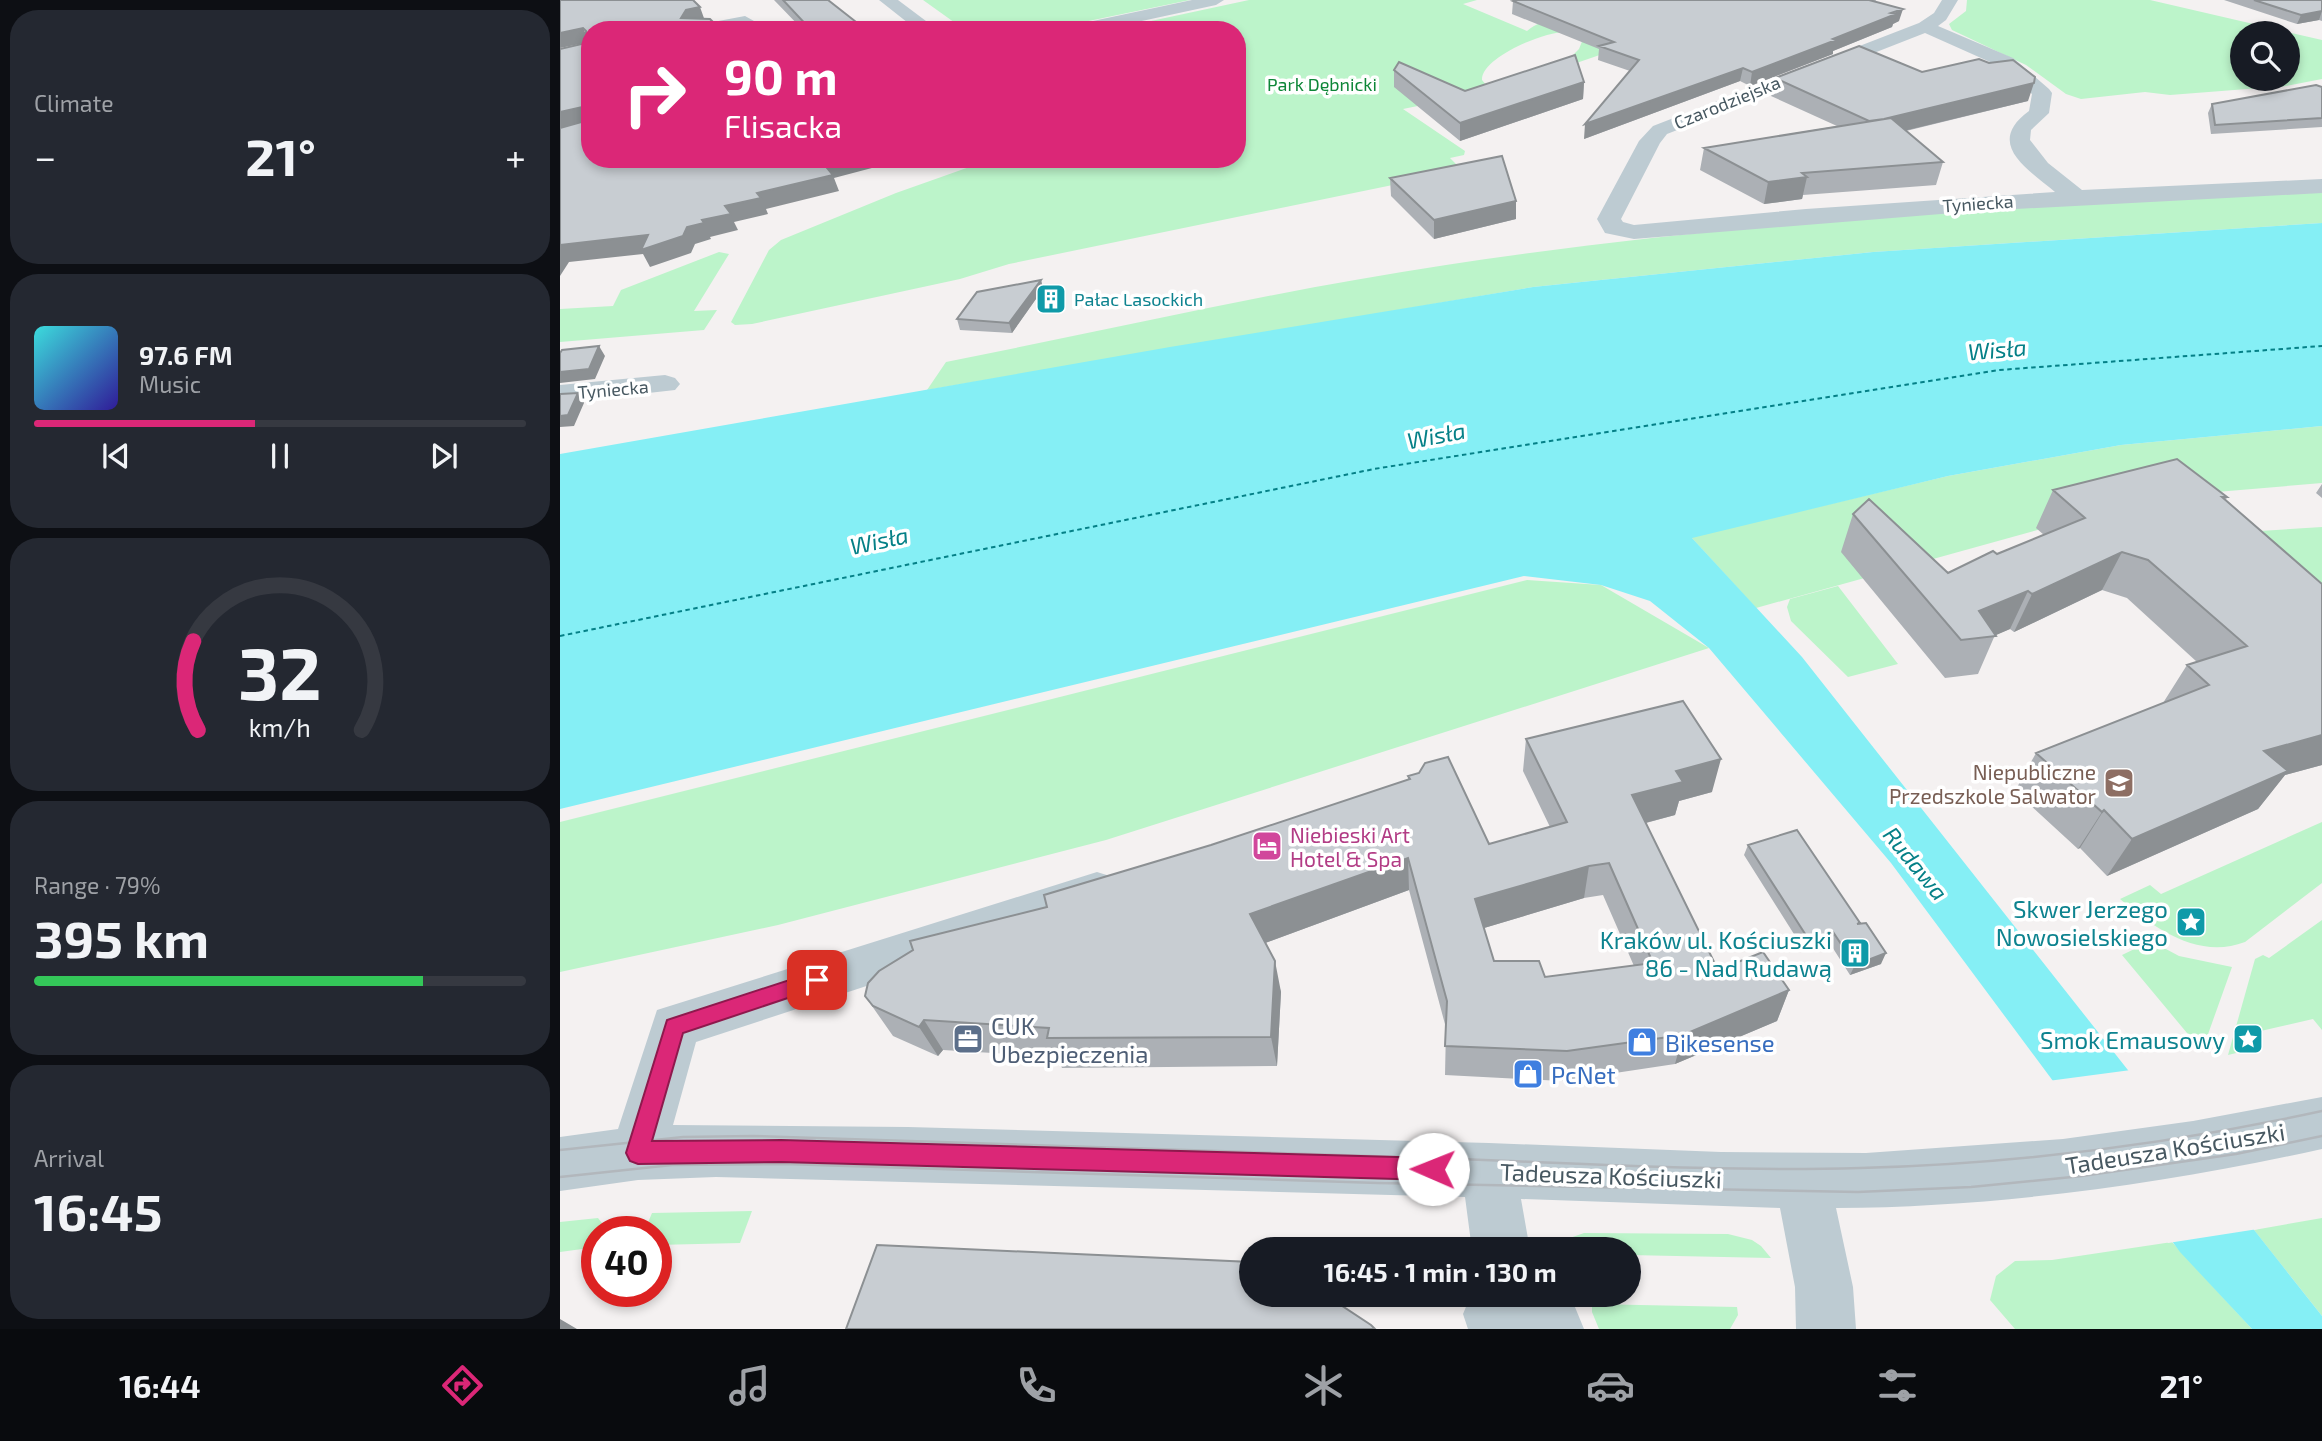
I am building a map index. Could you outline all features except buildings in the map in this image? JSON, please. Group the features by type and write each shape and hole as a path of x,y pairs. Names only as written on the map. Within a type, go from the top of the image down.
{"street":[{"path":"887,0 916,21"},
{"path":"1117,21 1216,0"},
{"name":"Czarodziejska","path":"1634,232 1614,228 1609,219 1650,141 1660,130 1925,27 1940,16 1950,0"},
{"path":"731,7 746,21"},
{"path":"1925,27 2006,62 2042,93 2039,113 2023,126 2018,134 2018,142 2036,163 2076,197"},
{"name":"Tyniecka","path":"1634,232 1785,217 2076,197 2322,186"},
{"name":"Tyniecka","path":"560,394 665,384"},
{"path":"638,1153 675,1026 1134,879"},
{"name":"Tadeusza Kościuszki","path":"560,1164 638,1153 781,1151 1802,1181 2006,1172 2157,1154 2305,1127"},
{"path":"1489,1170 1499,1237"},
{"path":"1802,1181 1824,1287 1826,1329"},
{"path":"1496,1307 1493,1314 1498,1329"},
{"path":"1545,1307 1554,1329"}],"green space":[{"path":"923,0 1190,0 1088,21 952,21"},
{"name":"Park Dębnicki","path":"1249,0 1477,0 1463,4 1527,31 1550,20 1574,24 1620,48 1559,69 1579,49 1583,39 1568,32 1546,35 1503,54 1492,63 1482,80 1491,91 1403,109 1465,151 1464,155 1450,158 1457,165 1446,174 1009,264 960,279 752,324 735,325 731,322 769,250 781,240 896,193 967,168 1246,168 1246,21 1151,21"},
{"path":"1967,0 2150,0 2240,21 2230,21 2230,90 2170,95 2145,92 2081,99 2066,94 2026,65 1952,30 1949,24 1966,11"},
{"path":"2300,35 2322,40 2322,79 2300,83"},
{"path":"2322,192 2322,223 1873,252 1533,287 927,390 946,362 1258,298 1446,265 1664,237 1883,216"},
{"path":"719,252 729,254 694,311 717,310 704,330 560,342 560,309 613,306 621,290"},
{"path":"2322,426 2322,483 2157,497 1756,608 1691,537 1948,476 2121,445"},
{"path":"2322,527 2322,644 2196,535"},
{"path":"1527,580 1601,585 1709,648 1106,840 778,925 560,972 560,822"},
{"path":"1838,586 1898,664 1848,677 1791,621 1787,607 1790,599"},
{"path":"2322,822 2322,883 2245,942 2228,947 2194,944 2162,930 2120,899 2150,885 2161,894"},
{"path":"2322,920 2322,1030 2313,1019 2252,1033 2261,1047 2228,1055 2255,959 2263,955 2269,958"},
{"path":"2151,941 2179,956 2232,967 2202,1051 2122,955"},
{"path":"752,1211 740,1243 672,1245 672,1216 651,1216 652,1213"},
{"path":"2322,1218 2322,1316 2254,1230"},
{"path":"581,1220 581,1249 560,1252 560,1222"},
{"path":"1584,1233 1728,1234 1752,1240 1771,1258 1641,1255 1641,1237 1573,1237"},
{"path":"2172,1242 2252,1329 2015,1329 1990,1300 1996,1276 2015,1261 2052,1260"},
{"path":"1641,1305 1737,1307 1738,1315 1730,1329 1599,1329 1592,1307"}],"water":[{"path":"2322,223 2322,426 2121,445 1948,476 1692,538 1802,657 2322,1316 2322,1329 2252,1329 2180,1252 1891,863 1709,648 1650,601 1601,585 1524,576 560,809 560,454 1170,347 1533,287 1873,252"}],"pier":[{"path":"2131,1070 2258,1229 2168,1243 2048,1081"}],"ferry route":[{"path":"560,636 1374,469 1999,370 2322,346"}],"tram line":[{"path":"560,1150 683,1137 753,1136 1646,1166 1860,1168 1976,1162 2092,1150 2207,1133 2322,1111"},
{"path":"560,1177 672,1165 785,1164 1378,1183 1858,1192 1971,1187 2082,1176 2236,1154 2322,1136"}],"place":[{"name":"Pałac Lasockich","path":"1051,299"},
{"name":"Niepubliczne Przedszkole Salwator","path":"2119,783"},
{"name":"Niebieski Art Hotel & Spa","path":"1267,846"},
{"name":"Skwer Jerzego Nowosielskiego","path":"2191,922"},
{"name":"Kraków ul. Kościuszki 86 - Nad Rudawą","path":"1855,953"},
{"name":"CUK Ubezpieczenia","path":"968,1039"},
{"name":"Smok Emausowy","path":"2248,1039"},
{"name":"Bikesense","path":"1642,1042"},
{"name":"PcNet","path":"1528,1074"}],"route":[{"path":"817,980 675,1026 638,1153 781,1151 1433,1169"}],"water label":[{"name":"Wisła","path":"1997,349"},
{"name":"Wisła","path":"1436,435"},
{"name":"Wisła","path":"879,540"},
{"name":"Rudawa","path":"1916,863"}]}
